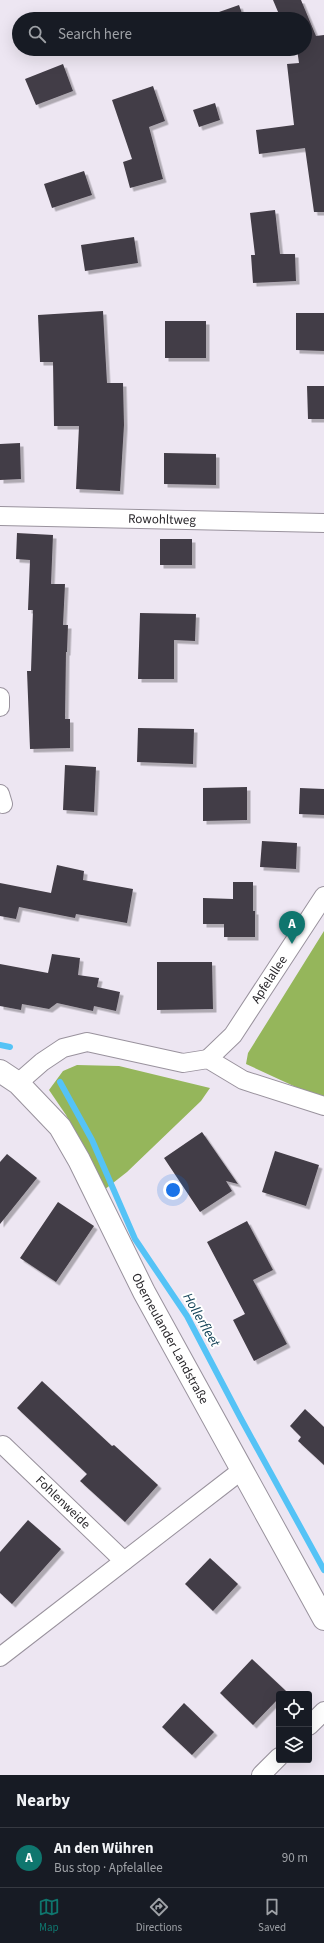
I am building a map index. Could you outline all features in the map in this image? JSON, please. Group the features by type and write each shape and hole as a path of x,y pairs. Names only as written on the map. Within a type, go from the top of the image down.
{"street":[{"name":"Rowohltweg","path":"0,516 324,523"},
{"path":"0,697 0,707"},
{"name":"Apfelallee","path":"208,1059 233,1034 324,896"},
{"path":"9,1077 42,1062 63,1048 87,1042 183,1063 208,1059 243,1080 324,1106"},
{"name":"Oberneulander Landstraße","path":"9,1077 60,1127 79,1160 144,1292 324,1619"},
{"name":"Fohlenweide","path":"3,1445 124,1561"},
{"path":"0,1657 242,1470"},
{"path":"312,1723 324,1711"},
{"path":"261,1775 276,1760"}],"green space":[{"path":"324,931 324,1100 246,1064 248,1053"},
{"path":"77,1065 119,1066 210,1088 201,1101 127,1172 104,1190 66,1115 49,1090 63,1071"}],"building":[{"path":"273,0 301,0 306,12 278,12"},
{"path":"239,5 242,12 219,12"},
{"path":"312,26 316,36 324,35 324,212 314,212 305,148 259,154 256,130 294,125 287,64 299,63 298,56 312,56"},
{"path":"63,64 73,91 36,105 25,79"},
{"path":"153,86 165,121 149,127 163,179 130,188 123,162 132,159 112,100"},
{"path":"215,103 220,120 199,127 193,110"},
{"path":"84,171 92,195 52,208 44,184"},
{"path":"275,210 280,254 295,254 296,281 253,283 251,255 255,255 250,213"},
{"path":"134,237 138,263 85,271 81,245"},
{"path":"103,311 107,383 123,383 124,425 120,491 76,489 79,426 54,426 53,362 40,362 38,315"},
{"path":"296,313 324,313 324,351 296,350"},
{"path":"165,321 206,321 206,358 165,358"},
{"path":"307,386 324,386 324,419 308,419"},
{"path":"20,443 21,479 0,480 0,444"},
{"path":"164,453 216,454 216,485 164,484"},
{"path":"17,533 53,535 51,584 65,584 63,625 68,625 65,719 70,719 70,748 30,749 27,671 31,671 33,610 28,610 30,560 16,559"},
{"path":"160,539 192,539 192,565 160,565"},
{"path":"140,613 196,614 195,641 174,640 174,679 138,679"},
{"path":"138,728 194,729 193,764 137,762"},
{"path":"65,765 96,767 94,812 63,810"},
{"path":"247,787 247,820 203,821 203,788"},
{"path":"300,788 324,789 324,815 299,814"},
{"path":"262,841 297,843 296,869 260,867"},
{"path":"57,865 84,871 83,880 133,889 127,923 76,914 75,918 19,907 16,919 0,916 0,883 51,893"},
{"path":"233,882 253,882 255,937 224,937 224,924 203,924 203,898 233,899"},
{"path":"52,954 80,958 78,975 99,978 97,987 120,992 116,1011 94,1006 93,1011 57,1003 49,1009 22,1004 21,1010 0,1006 0,964 48,973"},
{"path":"157,962 212,962 213,1009 157,1010"},
{"path":"202,1132 238,1184 226,1181 232,1191 200,1212 164,1158"},
{"path":"275,1151 319,1165 306,1206 262,1192"},
{"path":"7,1154 37,1178 0,1224 0,1162"},
{"path":"58,1202 94,1226 56,1282 20,1258"},
{"path":"247,1221 273,1270 253,1280 287,1344 254,1361 233,1320 245,1314 207,1242"},
{"path":"42,1381 112,1446 114,1445 158,1485 125,1522 80,1481 87,1474 17,1408"},
{"path":"305,1409 324,1427 324,1465 298,1441 301,1437 290,1426"},
{"path":"28,1520 61,1549 12,1604 0,1593 0,1552"},
{"path":"210,1558 238,1584 213,1611 185,1584"},
{"path":"252,1659 286,1691 276,1691 276,1701 253,1725 220,1693"},
{"path":"184,1703 214,1732 192,1755 162,1727"}],"waterway":[{"name":"Hollerfleet","path":"0,1045 10,1047"},
{"name":"Hollerfleet","path":"60,1082 92,1140 135,1239 187,1316 240,1417 324,1570"}],"place":[{"name":"An den Wühren","path":"292,944"}]}
